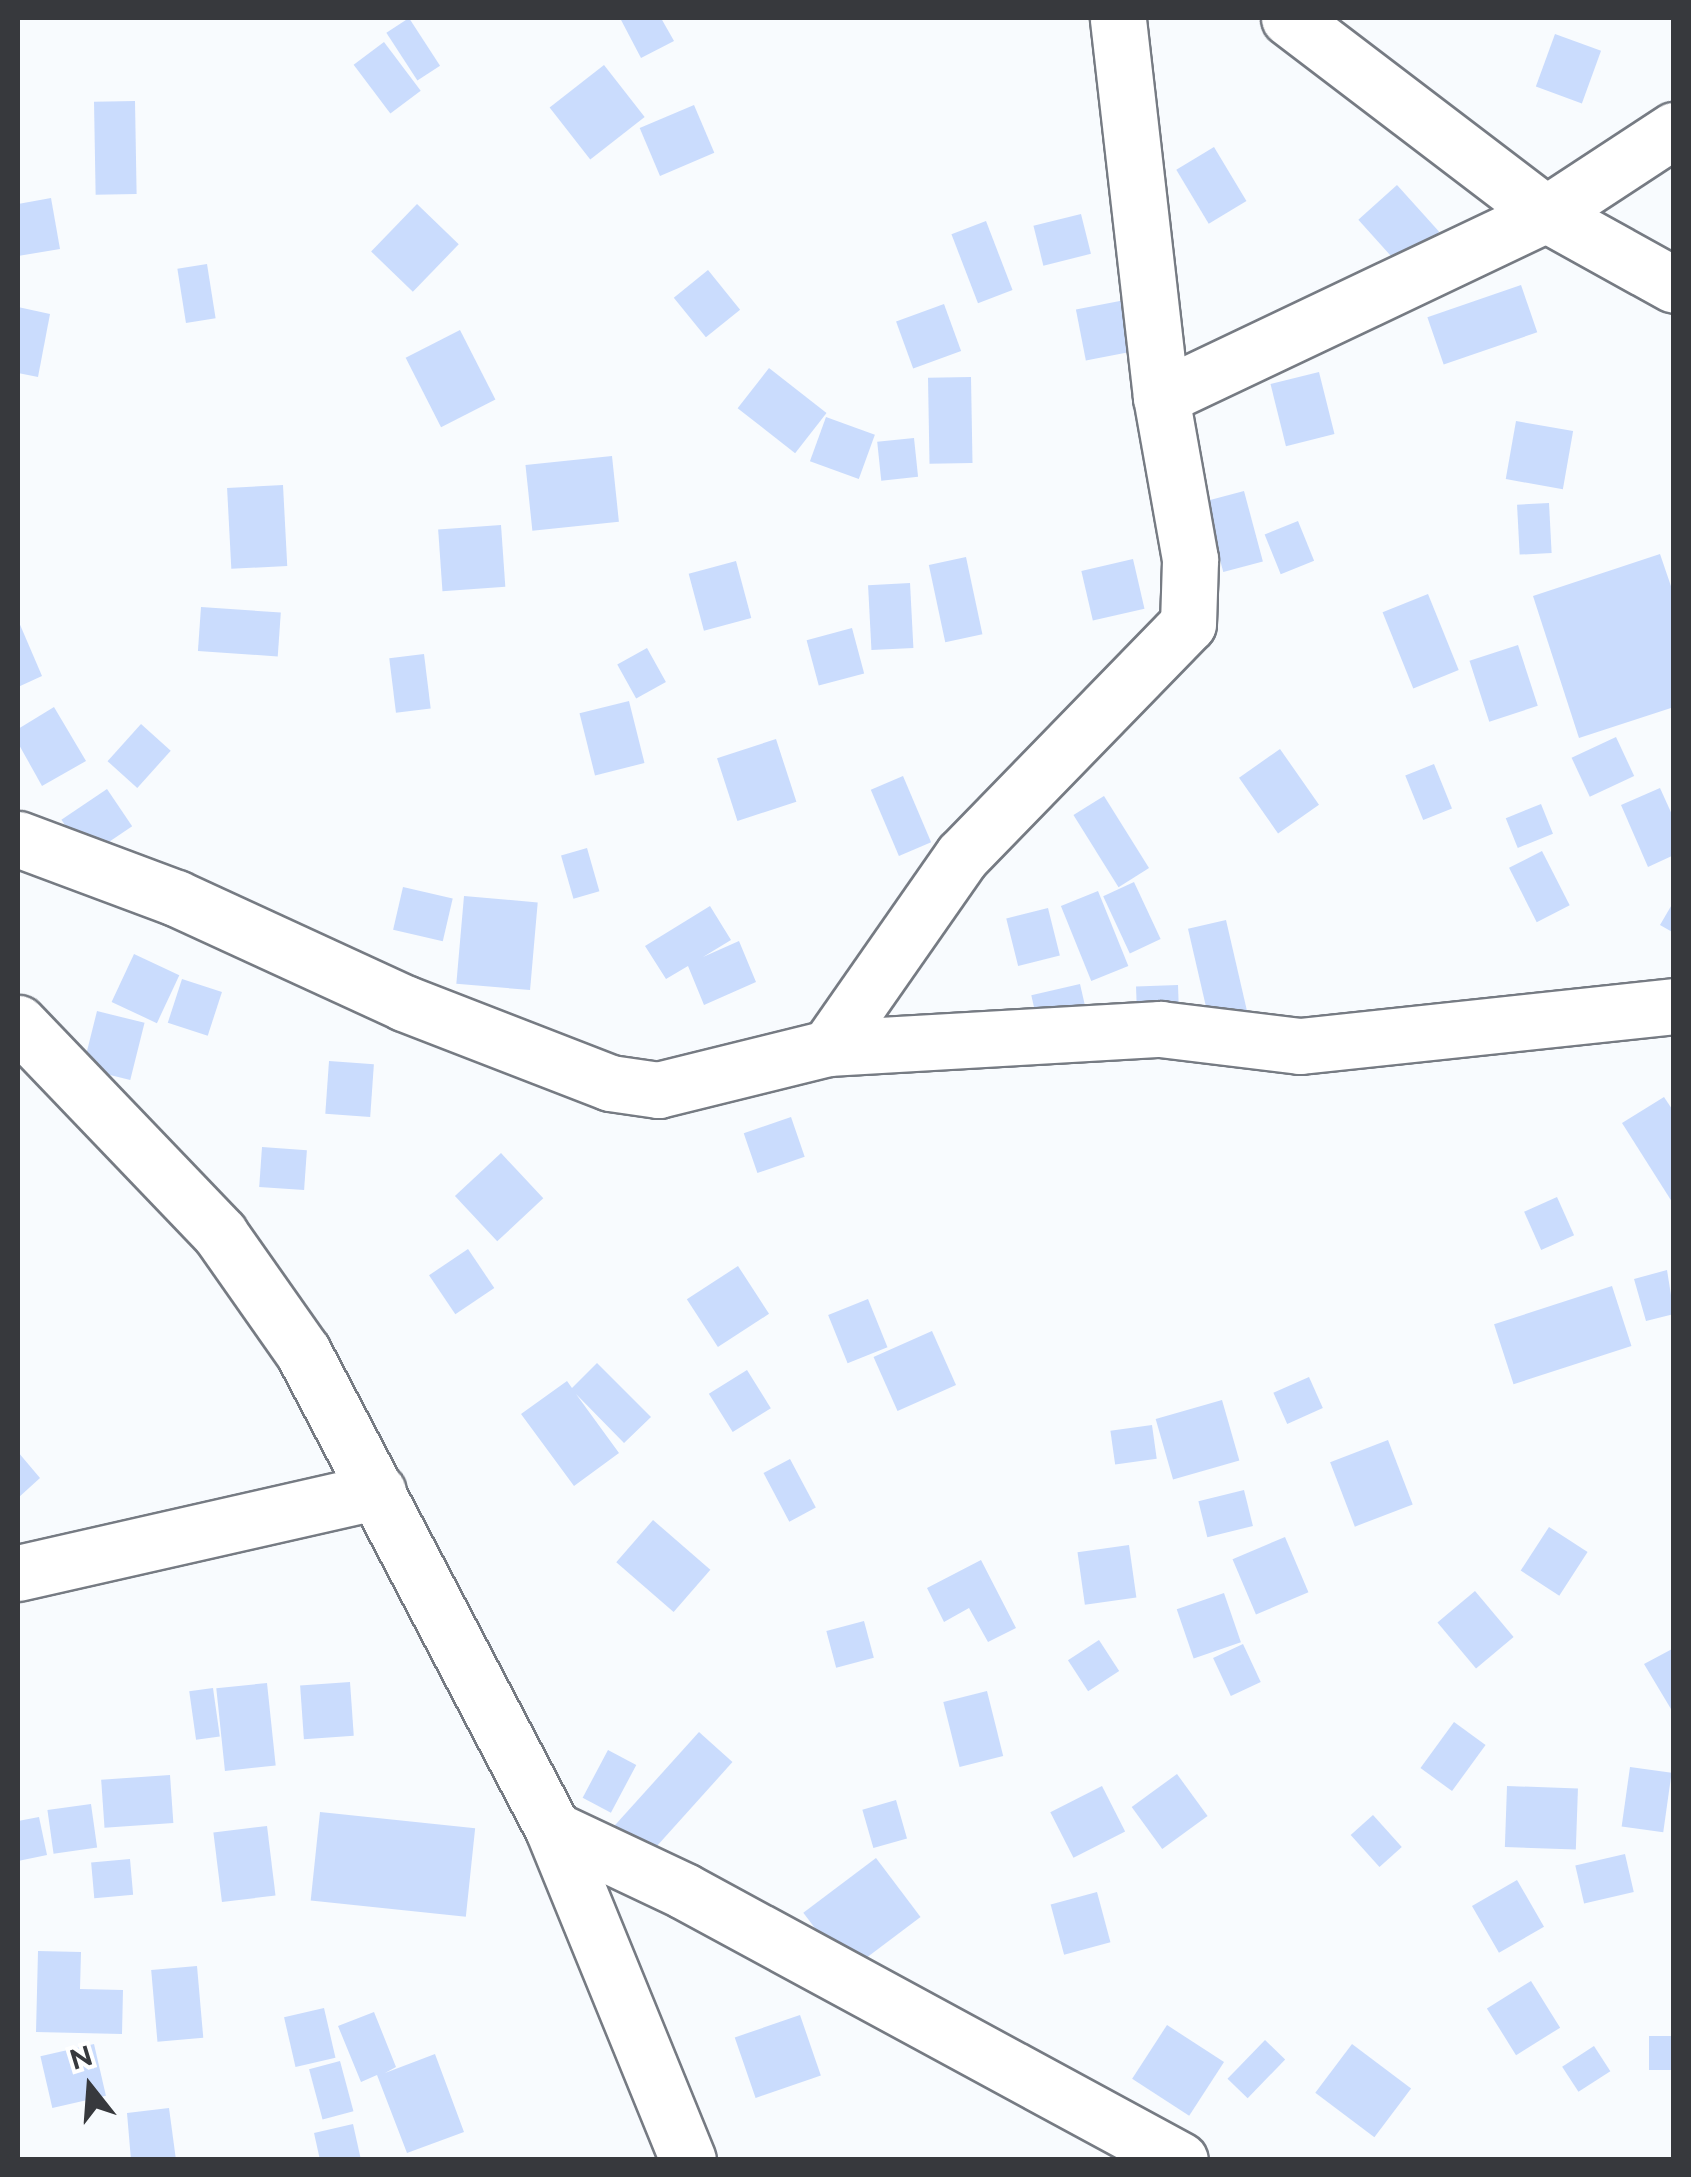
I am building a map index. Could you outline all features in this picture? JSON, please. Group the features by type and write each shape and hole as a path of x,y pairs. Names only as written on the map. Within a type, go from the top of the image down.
{"street":[{"path":"828,1048 962,856 1188,624 1190,558 1161,397 1118,18"},
{"path":"1289,18 1546,214 1674,286"},
{"path":"1161,397 1546,214 1674,130"},
{"path":"18,839 176,898 404,1003 610,1082 658,1090 828,1048 1160,1029 1300,1046 1674,1006"},
{"path":"18,1023 220,1234 303,1352 553,1829 688,2160"},
{"path":"18,1573 378,1491"},
{"path":"553,1829 684,1891 1180,2160"}],"building":[{"path":"409,18 440,66 417,81 386,33"},
{"path":"620,18 661,18 674,41 641,58"},
{"path":"1555,34 1601,51 1582,103 1536,87"},
{"path":"384,42 421,91 390,114 354,65"},
{"path":"604,65 645,117 590,159 550,107"},
{"path":"135,101 137,194 96,195 94,102"},
{"path":"694,105 714,153 660,176 640,128"},
{"path":"1214,147 1246,201 1209,224 1176,170"},
{"path":"1397,185 1439,232 1401,267 1358,220"},
{"path":"51,198 60,249 18,256 18,204"},
{"path":"417,204 459,244 413,292 371,251"},
{"path":"1081,214 1091,254 1043,266 1033,226"},
{"path":"986,221 1013,290 978,303 951,234"},
{"path":"207,264 216,318 186,323 177,269"},
{"path":"708,270 740,310 706,337 674,298"},
{"path":"1521,285 1537,332 1444,365 1427,317"},
{"path":"1125,300 1135,351 1086,361 1076,310"},
{"path":"944,304 961,351 913,368 896,321"},
{"path":"18,307 50,314 38,377 18,373"},
{"path":"460,330 495,399 441,427 406,358"},
{"path":"769,368 827,413 795,453 738,408"},
{"path":"1319,372 1334,434 1286,446 1270,384"},
{"path":"971,377 973,463 930,464 928,378"},
{"path":"826,417 875,435 859,479 810,461"},
{"path":"1516,421 1573,431 1563,489 1506,479"},
{"path":"914,438 918,477 881,481 877,442"},
{"path":"612,456 619,522 532,531 525,465"},
{"path":"283,485 287,566 231,569 227,488"},
{"path":"1244,491 1263,562 1223,572 1204,502"},
{"path":"1549,503 1552,553 1520,555 1517,505"},
{"path":"1298,521 1314,561 1281,574 1265,534"},
{"path":"501,525 505,587 442,591 438,529"},
{"path":"1660,554 1674,595 1674,707 1579,738 1533,596"},
{"path":"966,557 982,634 945,642 929,565"},
{"path":"1133,559 1144,609 1093,621 1081,571"},
{"path":"736,561 751,618 704,631 689,574"},
{"path":"910,583 913,648 871,650 868,585"},
{"path":"1428,594 1459,670 1413,688 1383,612"},
{"path":"201,607 281,613 278,656 198,651"},
{"path":"18,620 42,676 18,687"},
{"path":"852,628 864,673 819,686 807,640"},
{"path":"1518,645 1538,706 1489,722 1469,661"},
{"path":"647,648 666,682 636,699 617,664"},
{"path":"424,654 431,709 396,713 389,658"},
{"path":"629,701 644,763 595,775 580,713"},
{"path":"54,707 86,761 42,786 18,743 18,729"},
{"path":"141,724 171,751 137,788 108,761"},
{"path":"1616,737 1634,776 1590,797 1572,758"},
{"path":"776,739 796,802 737,821 717,758"},
{"path":"1280,749 1319,805 1278,833 1239,778"},
{"path":"1434,764 1452,809 1423,820 1405,776"},
{"path":"903,776 931,842 899,856 871,790"},
{"path":"1660,788 1674,819 1674,855 1648,867 1621,805"},
{"path":"107,789 132,826 87,857 61,820"},
{"path":"1104,796 1149,868 1119,887 1073,815"},
{"path":"1541,804 1553,834 1518,848 1506,818"},
{"path":"587,848 599,891 573,899 561,855"},
{"path":"1542,851 1570,905 1537,922 1509,868"},
{"path":"1134,882 1161,939 1130,953 1103,896"},
{"path":"403,887 453,898 443,941 393,930"},
{"path":"1098,891 1128,966 1091,981 1061,906"},
{"path":"464,896 538,902 530,990 456,984"},
{"path":"1674,901 1674,933 1660,925"},
{"path":"710,906 731,940 703,957 739,941 756,982 704,1005 688,966 666,979 645,946"},
{"path":"1048,908 1060,956 1018,966 1006,918"},
{"path":"1226,920 1252,1033 1214,1042 1188,929"},
{"path":"134,954 179,975 157,1023 112,1002"},
{"path":"182,979 222,992 208,1036 168,1023"},
{"path":"1080,984 1093,1040 1044,1051 1031,995"},
{"path":"1178,985 1180,1038 1138,1039 1136,986"},
{"path":"97,1011 145,1023 130,1080 83,1068"},
{"path":"329,1061 374,1064 370,1117 325,1114"},
{"path":"1664,1097 1674,1112 1674,1205 1622,1123"},
{"path":"791,1117 805,1157 757,1173 744,1133"},
{"path":"262,1147 307,1150 304,1190 259,1187"},
{"path":"501,1153 543,1198 497,1241 455,1196"},
{"path":"1557,1197 1574,1235 1541,1250 1524,1212"},
{"path":"468,1249 494,1288 455,1314 429,1275"},
{"path":"738,1266 769,1314 718,1347 687,1299"},
{"path":"1667,1270 1674,1314 1646,1321 1634,1279"},
{"path":"1612,1286 1631,1346 1514,1384 1494,1324"},
{"path":"868,1299 887,1347 848,1363 828,1315"},
{"path":"932,1331 956,1385 898,1411 874,1357"},
{"path":"597,1363 651,1417 624,1443 576,1394 619,1453 574,1486 521,1414 567,1381 572,1388"},
{"path":"747,1370 771,1408 733,1432 709,1394"},
{"path":"1309,1377 1323,1408 1287,1424 1273,1393"},
{"path":"1222,1400 1239,1461 1173,1480 1156,1419"},
{"path":"1152,1425 1157,1459 1115,1465 1110,1431"},
{"path":"1388,1440 1413,1504 1355,1527 1330,1462"},
{"path":"18,1452 40,1478 18,1498"},
{"path":"790,1459 816,1508 789,1522 764,1473"},
{"path":"1244,1490 1253,1526 1207,1537 1198,1501"},
{"path":"653,1520 710,1570 674,1612 616,1562"},
{"path":"1549,1527 1588,1552 1559,1596 1521,1571"},
{"path":"1285,1537 1308,1592 1256,1615 1233,1559"},
{"path":"1129,1545 1136,1597 1085,1605 1078,1552"},
{"path":"981,1560 1016,1628 988,1642 969,1608 944,1622 927,1588"},
{"path":"1475,1591 1514,1637 1476,1668 1437,1622"},
{"path":"1224,1593 1241,1642 1194,1658 1177,1609"},
{"path":"864,1621 874,1658 836,1668 826,1631"},
{"path":"1099,1640 1119,1671 1088,1691 1068,1660"},
{"path":"1243,1644 1261,1682 1231,1696 1213,1658"},
{"path":"1674,1648 1674,1714 1644,1664"},
{"path":"350,1682 354,1736 304,1739 300,1685"},
{"path":"267,1683 276,1766 225,1771 216,1688"},
{"path":"213,1688 220,1737 196,1740 189,1691"},
{"path":"987,1691 1003,1756 960,1767 943,1702"},
{"path":"1454,1722 1486,1745 1452,1791 1420,1768"},
{"path":"699,1732 732,1762 647,1857 613,1827"},
{"path":"608,1750 636,1765 611,1813 583,1798"},
{"path":"1630,1767 1672,1773 1663,1832 1622,1826"},
{"path":"1177,1774 1208,1816 1162,1849 1132,1807"},
{"path":"170,1775 173,1823 105,1828 101,1780"},
{"path":"1102,1786 1125,1831 1073,1858 1050,1812"},
{"path":"1507,1786 1578,1788 1576,1849 1505,1847"},
{"path":"896,1800 907,1838 873,1848 862,1810"},
{"path":"91,1804 97,1848 54,1854 47,1810"},
{"path":"320,1812 475,1828 466,1917 311,1901"},
{"path":"1373,1815 1402,1847 1379,1867 1351,1835"},
{"path":"39,1817 47,1855 18,1861 18,1821"},
{"path":"267,1826 276,1895 222,1902 213,1833"},
{"path":"1625,1854 1634,1892 1584,1903 1575,1865"},
{"path":"876,1858 921,1917 848,1972 803,1913"},
{"path":"130,1859 133,1895 94,1898 91,1862"},
{"path":"1517,1880 1544,1927 1499,1953 1472,1906"},
{"path":"1097,1892 1110,1942 1064,1955 1051,1904"},
{"path":"38,1951 81,1952 80,1989 123,1990 122,2034 36,2032"},
{"path":"197,1966 203,2038 157,2042 151,1970"},
{"path":"1531,1981 1560,2028 1516,2055 1487,2009"},
{"path":"324,2008 335,2058 296,2067 284,2017"},
{"path":"374,2012 396,2067 385,2073 435,2054 464,2132 407,2153 377,2075 361,2082 338,2026"},
{"path":"800,2015 821,2076 756,2098 735,2037"},
{"path":"1167,2025 1224,2062 1189,2116 1132,2079"},
{"path":"1649,2036 1674,2036 1674,2070 1649,2070"},
{"path":"1265,2040 1285,2059 1248,2098 1227,2079"},
{"path":"94,2044 106,2096 52,2108 40,2056"},
{"path":"1352,2044 1411,2089 1374,2137 1315,2093"},
{"path":"1594,2046 1610,2071 1578,2092 1562,2067"},
{"path":"340,2061 353,2111 323,2120 309,2069"},
{"path":"169,2108 176,2160 131,2160 127,2113"},
{"path":"353,2124 361,2160 320,2160 314,2133"}]}
